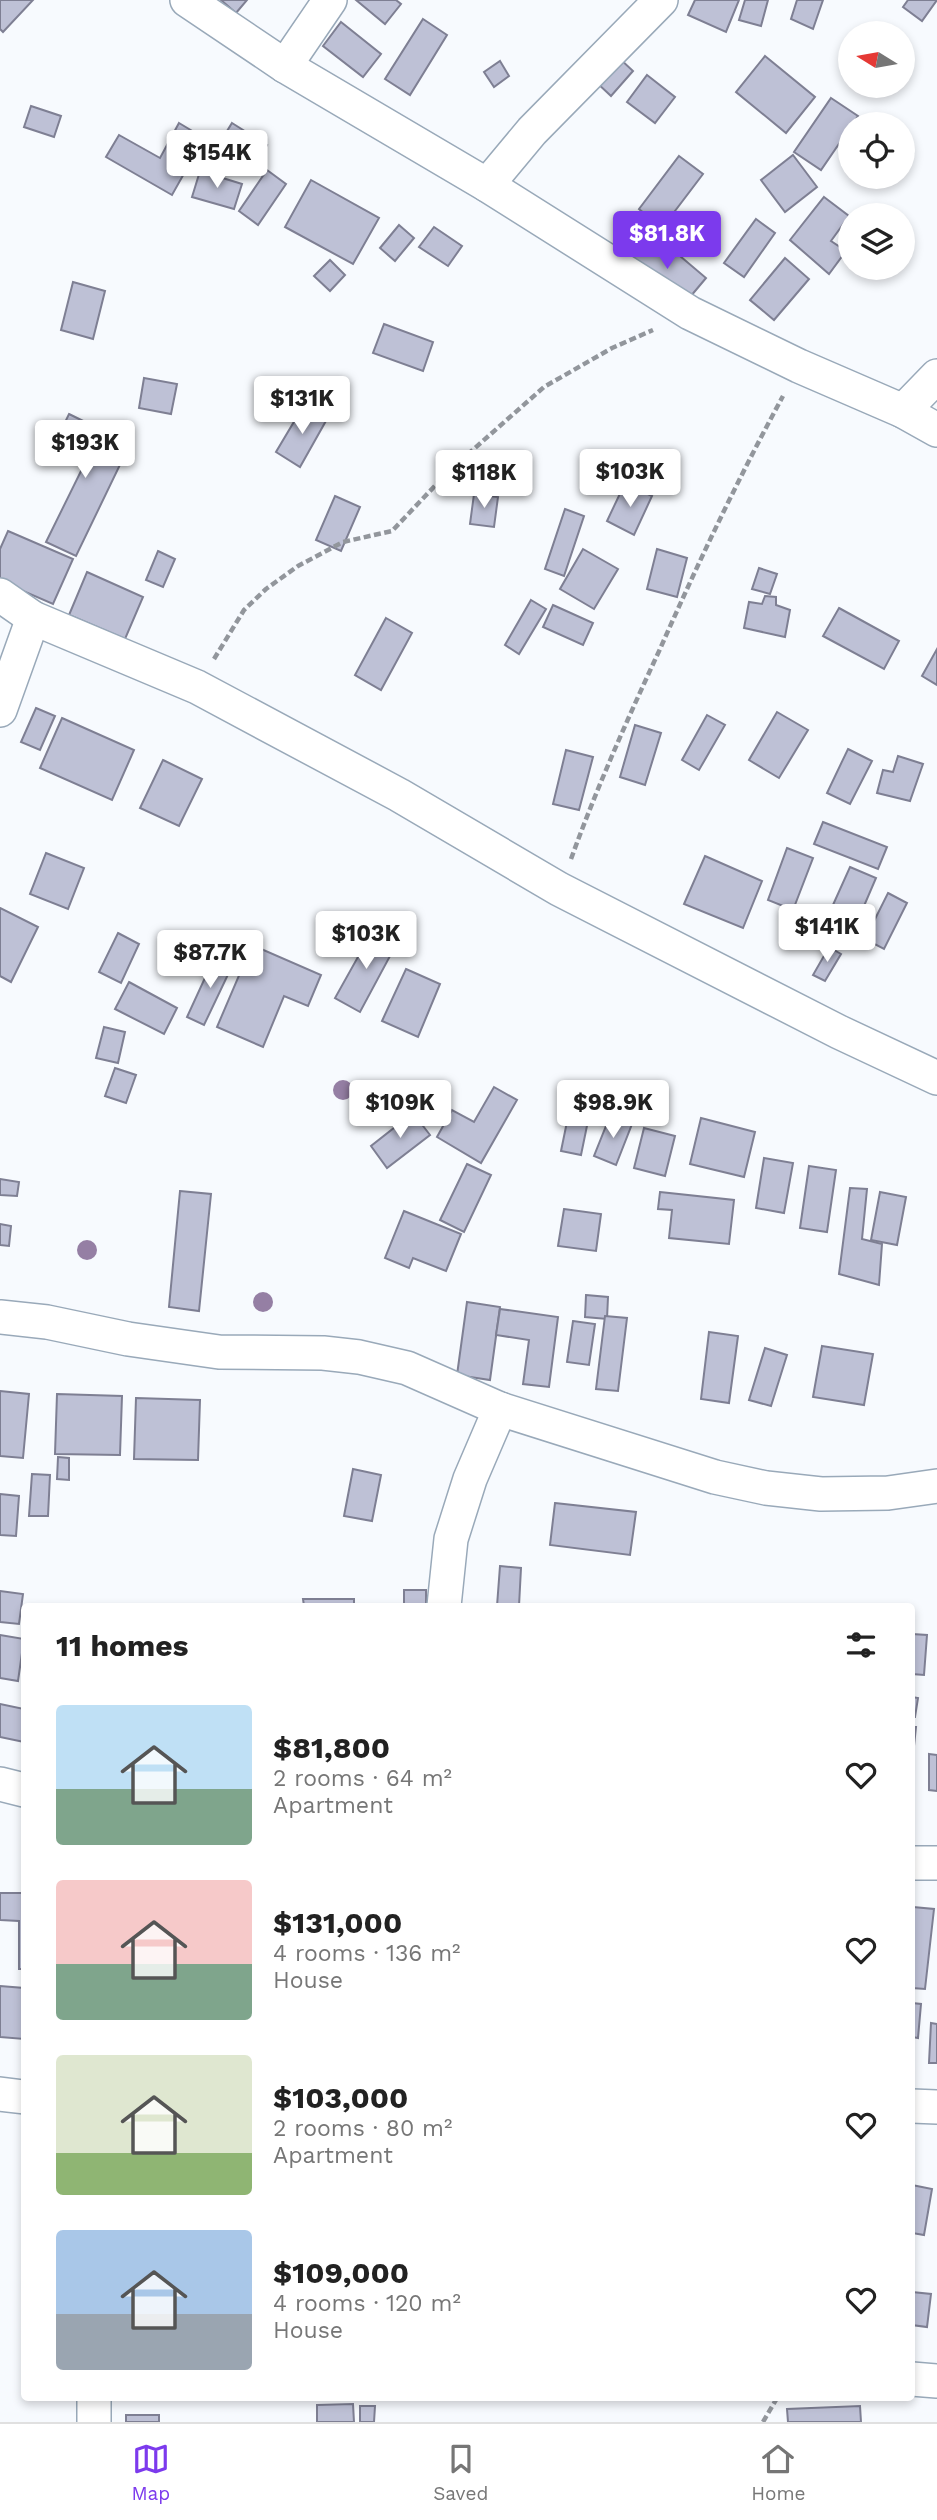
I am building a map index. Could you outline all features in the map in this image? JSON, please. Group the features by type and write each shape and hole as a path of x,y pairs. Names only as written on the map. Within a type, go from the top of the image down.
{"street":[{"path":"187,0 285,66 487,185 690,313 799,366 903,411 937,430"},
{"path":"285,66 330,0"},
{"path":"487,185 532,131 661,0"},
{"path":"903,411 937,376"},
{"path":"0,594 33,618 197,687 399,795 559,889 839,1032 937,1078"},
{"path":"0,710 33,618"},
{"path":"0,1317 47,1322 128,1339 219,1352 323,1353 359,1357 407,1368 500,1409 715,1477 766,1489 821,1494 888,1493 937,1486"},
{"path":"444,1603 451,1539 470,1479 500,1409"},
{"path":"0,1784 21,1789"},
{"path":"915,1863 937,1863"},
{"path":"0,2094 21,2097"},
{"path":"915,2106 937,2107"},
{"path":"915,2379 937,2381"},
{"path":"94,2401 94,2422"}],"path":[{"path":"197,687 244,610 266,589 298,566 344,542 392,531 450,470 544,387 612,348 690,313"},
{"path":"559,889 598,784 739,476 799,366"},
{"path":"763,2422 775,2401"}],"building":[{"path":"0,0 33,0 3,32 0,29"},
{"path":"221,0 247,0 236,13"},
{"path":"356,0 396,0 401,4 385,24"},
{"path":"695,0 739,0 726,32 688,15"},
{"path":"745,0 768,0 761,26 739,20"},
{"path":"797,0 823,0 813,29 791,19"},
{"path":"908,0 937,0 922,21 903,7"},
{"path":"423,19 447,35 410,95 385,79"},
{"path":"341,22 381,54 363,77 323,46"},
{"path":"765,56 815,97 786,133 736,92"},
{"path":"618,57 633,71 611,96 596,82"},
{"path":"500,61 509,76 494,87 484,72"},
{"path":"647,75 675,97 655,123 627,102"},
{"path":"831,98 852,112 838,112 838,145 821,170 794,152"},
{"path":"31,106 61,116 54,137 24,127"},
{"path":"179,123 204,138 172,195 106,157 119,135 160,158"},
{"path":"232,123 267,145 252,171 216,149"},
{"path":"793,155 817,187 785,212 761,180"},
{"path":"679,156 703,174 662,228 639,209"},
{"path":"267,170 286,184 258,225 239,211"},
{"path":"200,171 242,184 234,209 192,197"},
{"path":"311,180 379,218 353,264 285,227"},
{"path":"824,197 838,208 838,231 831,241 838,246 838,262 829,274 790,240"},
{"path":"756,219 775,233 744,277 724,263"},
{"path":"399,225 414,238 395,261 380,248"},
{"path":"434,227 462,246 448,266 419,247"},
{"path":"654,234 706,278 680,309 627,265"},
{"path":"785,258 809,279 774,320 750,300"},
{"path":"330,260 345,275 330,291 314,276"},
{"path":"73,282 105,291 93,339 61,330"},
{"path":"384,324 433,342 423,371 373,353"},
{"path":"144,378 177,384 171,414 139,408"},
{"path":"304,405 327,419 300,467 276,452"},
{"path":"69,414 130,444 76,556 46,542 85,463 53,447"},
{"path":"625,483 652,496 634,535 607,521"},
{"path":"474,494 498,497 494,527 470,524"},
{"path":"335,496 360,507 341,551 316,540"},
{"path":"565,509 584,516 564,576 545,569"},
{"path":"8,531 73,559 53,604 0,581 0,549"},
{"path":"583,549 618,569 594,609 560,589"},
{"path":"657,549 687,558 677,597 647,589"},
{"path":"158,551 175,559 163,587 146,580"},
{"path":"759,568 777,574 770,594 752,589"},
{"path":"87,572 143,597 125,639 69,615"},
{"path":"765,596 776,597 776,605 790,610 785,637 744,628 749,602 762,604"},
{"path":"531,600 546,609 519,654 505,645"},
{"path":"553,605 593,623 583,645 543,627"},
{"path":"839,608 899,641 884,669 823,636"},
{"path":"386,618 412,633 381,690 355,675"},
{"path":"937,649 937,685 922,676"},
{"path":"36,708 55,716 40,750 21,742"},
{"path":"777,712 808,730 779,778 749,760"},
{"path":"707,715 725,725 699,770 682,760"},
{"path":"62,718 134,750 112,800 40,768"},
{"path":"635,725 661,733 645,785 620,777"},
{"path":"848,749 872,761 850,804 827,793"},
{"path":"566,750 593,757 579,810 553,804"},
{"path":"898,756 923,764 910,801 877,793 883,770 893,772"},
{"path":"163,760 202,779 179,826 140,808"},
{"path":"823,822 887,847 878,869 814,844"},
{"path":"787,848 813,858 793,910 768,900"},
{"path":"46,853 84,868 68,909 30,894"},
{"path":"705,856 762,881 743,928 684,904"},
{"path":"850,867 876,878 849,941 841,936 843,922 828,916"},
{"path":"888,893 907,903 884,949 865,939"},
{"path":"0,908 38,927 11,982 0,976"},
{"path":"373,930 397,943 360,1012 335,998"},
{"path":"118,933 139,944 121,983 99,972"},
{"path":"252,945 321,975 308,1006 284,996 263,1047 217,1027"},
{"path":"829,947 841,954 825,981 813,975"},
{"path":"215,956 233,964 204,1025 187,1017"},
{"path":"406,969 440,984 418,1037 382,1021"},
{"path":"129,982 177,1008 164,1034 115,1009"},
{"path":"104,1027 125,1032 118,1063 96,1058"},
{"path":"115,1068 136,1075 126,1103 105,1096"},
{"path":"494,1087 517,1100 481,1163 437,1137 452,1110 474,1122"},
{"path":"569,1112 589,1116 581,1155 561,1151"},
{"path":"413,1113 430,1135 387,1168 371,1146"},
{"path":"610,1116 632,1124 616,1165 594,1156"},
{"path":"701,1118 755,1132 744,1177 690,1164"},
{"path":"644,1128 675,1136 665,1176 634,1168"},
{"path":"764,1158 793,1163 784,1213 756,1208"},
{"path":"467,1164 491,1175 464,1232 440,1220"},
{"path":"809,1166 836,1170 827,1232 800,1228"},
{"path":"0,1179 19,1182 17,1196 0,1195"},
{"path":"850,1188 867,1189 862,1239 882,1244 879,1285 839,1274"},
{"path":"180,1191 211,1194 199,1311 169,1307"},
{"path":"660,1192 734,1200 729,1244 669,1238 672,1210 658,1209"},
{"path":"880,1192 906,1197 897,1245 871,1240"},
{"path":"564,1209 601,1214 596,1251 558,1246"},
{"path":"404,1211 461,1234 446,1271 413,1258 409,1268 385,1258"},
{"path":"0,1224 11,1226 9,1246 0,1245"},
{"path":"586,1295 608,1297 607,1319 585,1317"},
{"path":"467,1302 500,1307 490,1380 457,1375"},
{"path":"500,1309 558,1317 549,1387 523,1384 529,1340 496,1335"},
{"path":"605,1316 627,1318 618,1391 596,1389"},
{"path":"573,1321 595,1324 589,1365 567,1362"},
{"path":"709,1332 738,1336 729,1403 701,1399"},
{"path":"822,1346 873,1354 864,1405 813,1397"},
{"path":"765,1348 787,1355 771,1406 749,1400"},
{"path":"0,1391 29,1394 23,1458 0,1456"},
{"path":"57,1394 122,1396 120,1455 55,1454"},
{"path":"136,1398 200,1400 198,1460 134,1459"},
{"path":"58,1457 69,1458 69,1480 57,1479"},
{"path":"353,1469 381,1475 372,1521 344,1516"},
{"path":"32,1474 50,1475 48,1516 29,1516"},
{"path":"0,1494 19,1496 16,1536 0,1535"},
{"path":"555,1503 636,1512 630,1555 550,1545"},
{"path":"500,1566 521,1568 519,1603 497,1603"},
{"path":"404,1590 426,1590 426,1603 404,1603"},
{"path":"0,1591 23,1594 19,1624 0,1622"},
{"path":"303,1599 354,1599 354,1603 304,1603"},
{"path":"915,1634 927,1635 924,1675 915,1674"},
{"path":"0,1635 21,1638 18,1681 0,1678"},
{"path":"0,1704 21,1708 21,1741 0,1737"},
{"path":"929,1754 937,1755 937,1791 929,1790"},
{"path":"0,1893 21,1893 21,1969 19,1921 0,1920"},
{"path":"915,1907 934,1909 925,1989 915,1988"},
{"path":"0,1986 21,1988 21,2039 0,2037"},
{"path":"915,2003 921,2004 918,2038 915,2038"},
{"path":"931,2023 937,2024 937,2063 929,2063"},
{"path":"915,2186 932,2189 924,2235 915,2234"},
{"path":"915,2292 931,2294 927,2327 915,2325"},
{"path":"353,2404 354,2422 317,2422 317,2405"},
{"path":"360,2406 375,2406 374,2422 360,2422"},
{"path":"860,2406 861,2422 788,2422 787,2409"},
{"path":"126,2415 159,2415 159,2422 126,2422"}]}
